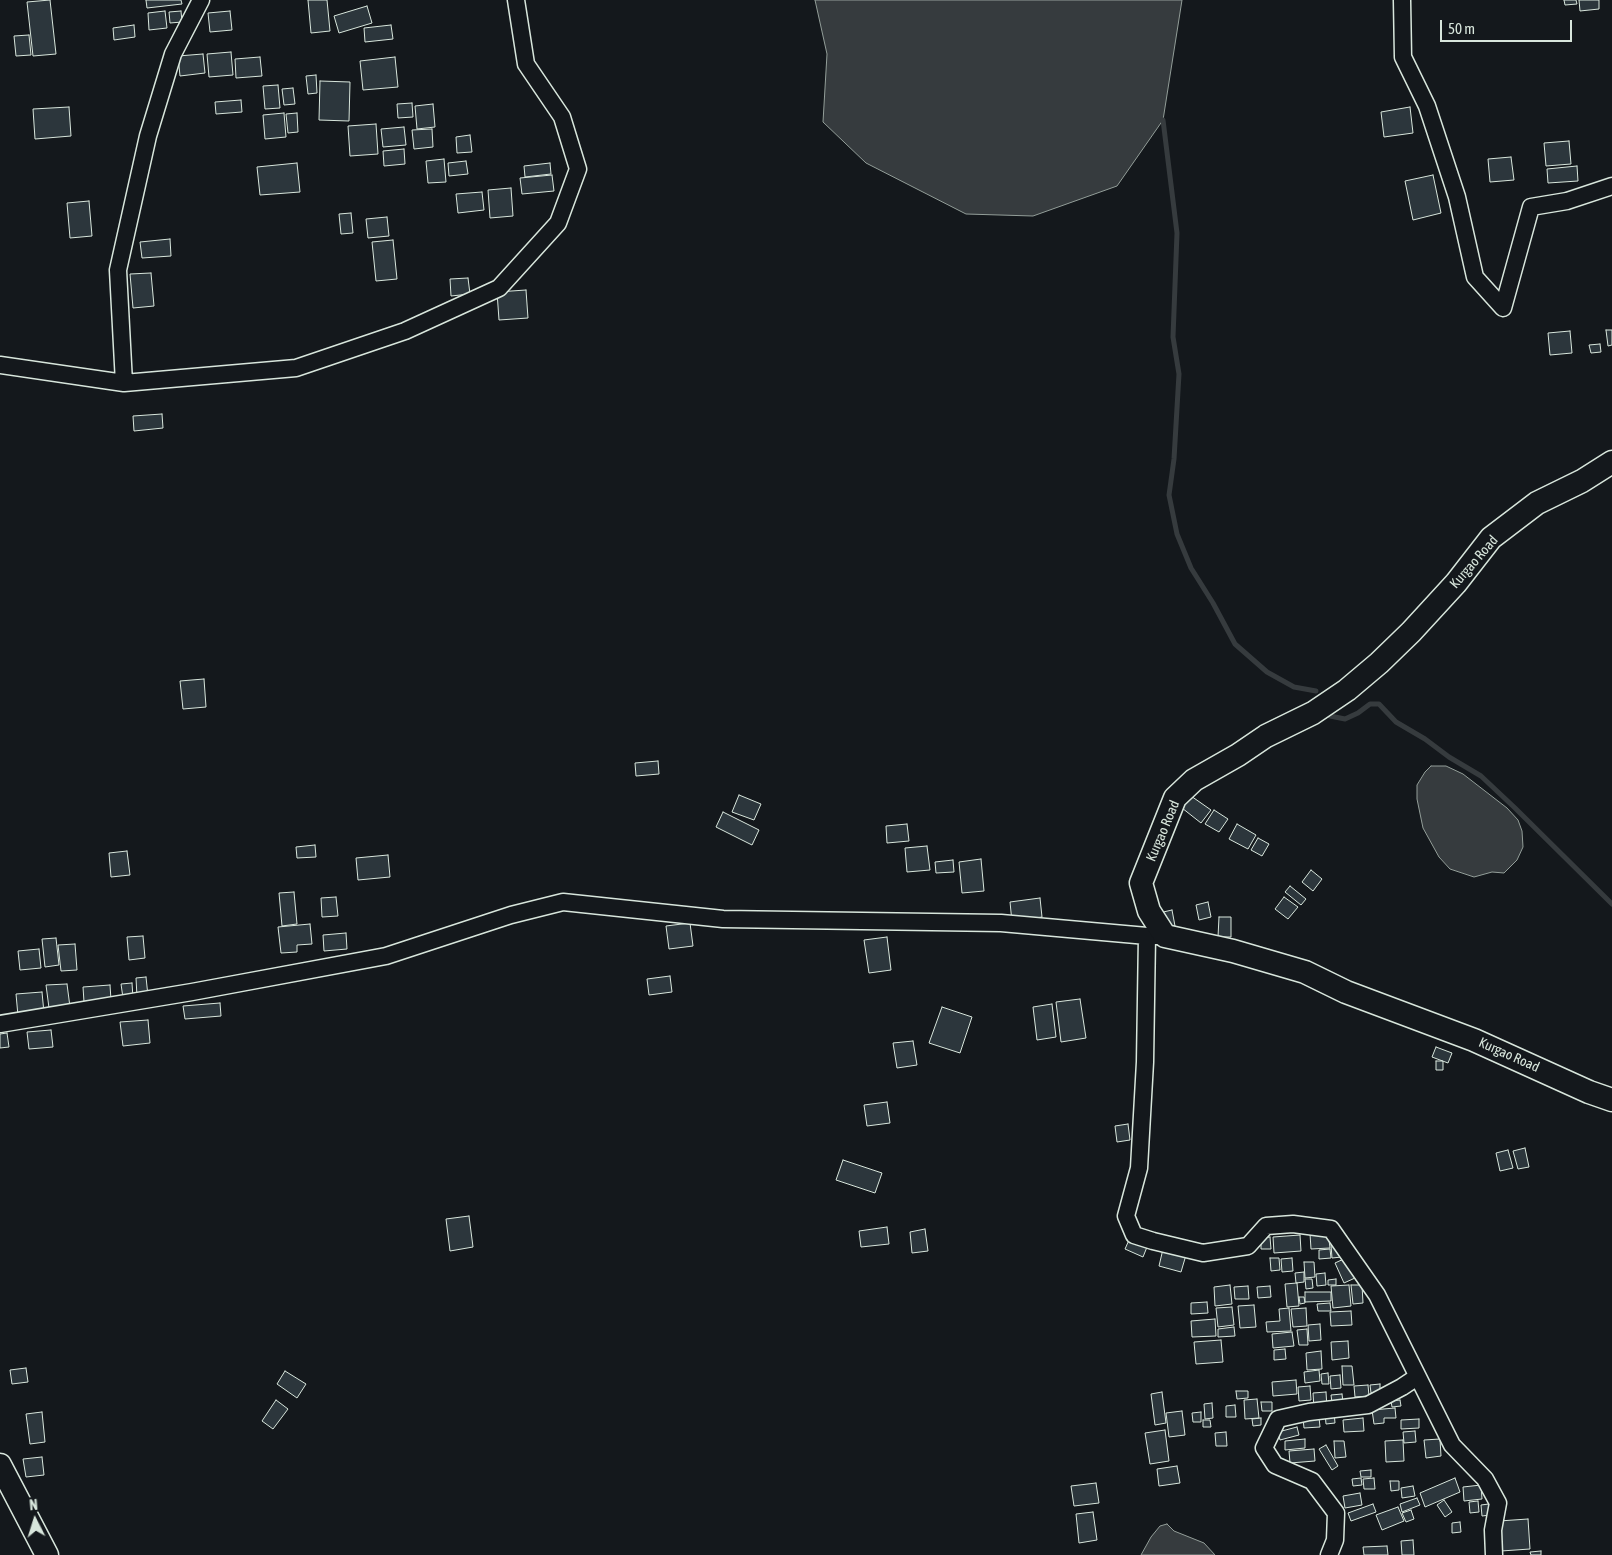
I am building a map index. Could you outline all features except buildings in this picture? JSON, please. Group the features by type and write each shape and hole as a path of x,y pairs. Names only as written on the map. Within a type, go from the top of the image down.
{"street":[{"path":"124,383 118,270 148,136 173,54 201,0"},
{"path":"0,365 124,383 296,368 405,331 499,288 558,223 578,169 562,117 526,64 516,0"},
{"path":"1402,0 1403,57 1426,106 1457,196 1475,277 1502,308 1531,207 1567,201 1612,186"},
{"name":"Kurgao Road","path":"1612,462 1582,481 1537,503 1492,538 1456,583 1411,632 1347,690 1313,713 1266,736 1238,755 1194,780 1175,798 1141,883 1156,936 1233,951 1305,972 1346,992 1474,1040 1589,1092 1612,1100"},
{"path":"0,1024 192,992 386,956 511,915 564,902 723,919 1001,923 1156,936 1145,1062 1139,1168 1126,1216 1134,1235 1204,1253 1248,1246 1266,1226 1293,1224 1331,1229 1377,1295 1452,1445 1485,1479 1498,1503 1493,1530 1494,1555"},
{"path":"1329,1555 1335,1540 1336,1513 1312,1481 1275,1465 1264,1448 1278,1419 1309,1412 1368,1404 1402,1387 1417,1377"},
{"path":"0,1464 47,1555"}],"shaded area":[{"path":"815,0 1182,0 1163,120 1117,186 1033,216 966,214 866,163 823,122 827,54"},
{"path":"1431,766 1446,766 1463,774 1507,808 1518,820 1522,831 1523,847 1517,860 1504,873 1492,872 1474,877 1450,869 1439,857 1423,828 1417,799 1417,785"},
{"path":"1167,1524 1174,1531 1204,1543 1215,1555 1141,1555 1160,1526"}],"waterway":[{"path":"1163,120 1177,233 1173,337 1179,374 1174,459 1169,495 1177,534 1191,568 1213,603 1235,644 1267,672 1294,687 1316,691"},
{"path":"1330,716 1345,719 1358,713 1370,704 1379,704 1396,722 1481,776 1612,904"}]}
